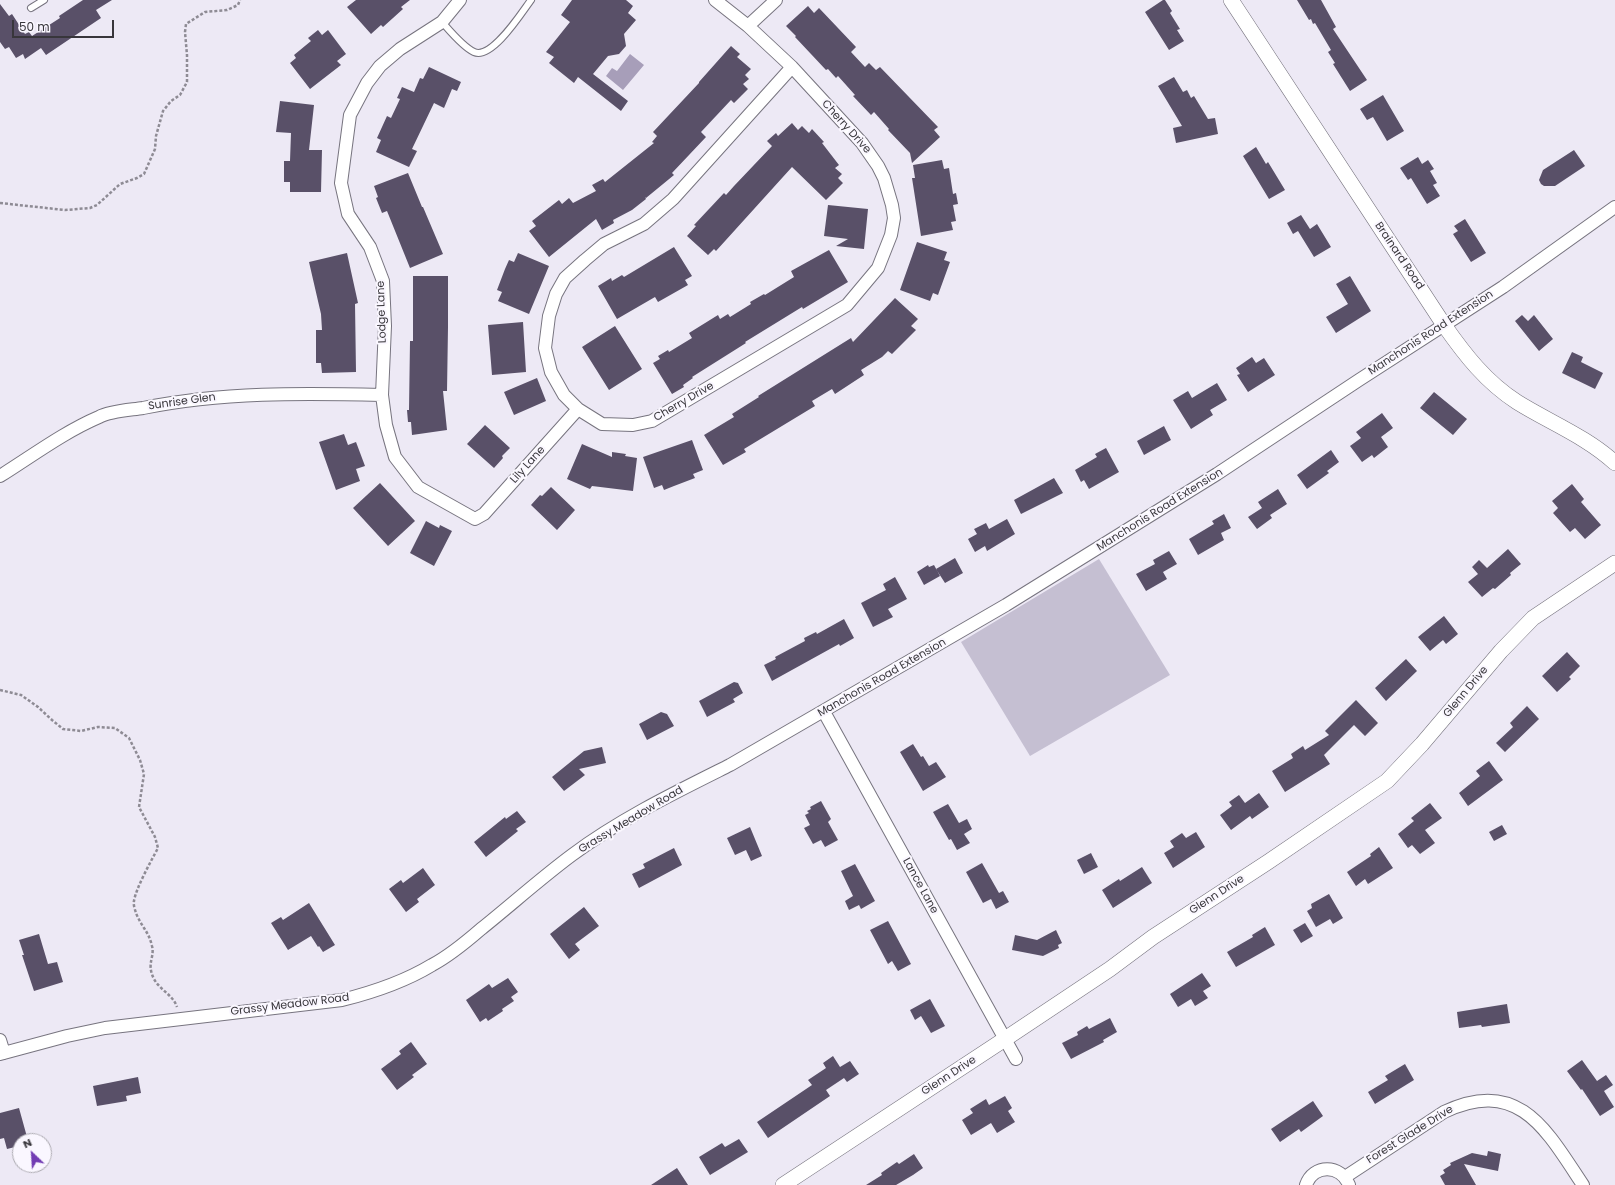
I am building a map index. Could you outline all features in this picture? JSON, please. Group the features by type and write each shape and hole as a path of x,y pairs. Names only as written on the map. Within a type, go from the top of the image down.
{"street":[{"name":"Lodge Lane","path":"460,0 442,22 400,49 380,66 367,83 358,97 350,115 341,183 348,214 370,247 383,281 385,326 382,395 386,425 395,457 418,487 476,519"},
{"name":"Cherry Drive","path":"715,0 748,26 792,67 862,143 878,166 884,178 894,218 891,235 878,268 847,305 652,421 632,425 602,424 578,409 564,395 551,372 545,348 549,316 556,294 565,278 584,260 604,244 644,224 673,199 792,67"},
{"path":"748,26 776,0"},
{"name":"Brainard Road","path":"1231,0 1444,325 1466,356 1494,385 1517,402 1605,454 1615,463"},
{"name":"Manchonis Road Extension","path":"688,786 730,765 824,712 1006,606 1222,472 1359,380 1503,287 1615,207"},
{"name":"Sunrise Glen","path":"0,476 52,443 100,416 165,404 238,395 382,395"},
{"name":"Lily Lane","path":"476,519 484,514 578,409"},
{"name":"Glenn Drive","path":"783,1185 1110,969 1153,937 1262,866 1387,781 1422,744 1501,651 1533,618 1615,563"},
{"name":"Lance Lane","path":"824,712 1016,1059"},
{"name":"Grassy Meadow Road","path":"2,1054 67,1036 105,1028 342,1000 366,994 408,978 434,964 469,939 572,854 609,830 688,786"},
{"path":"0,1040 2,1054"},
{"name":"Forest Glade Drive","path":"1306,1185 1312,1175 1325,1169 1340,1172 1347,1181 1444,1112 1458,1105 1486,1100 1514,1106 1538,1122 1547,1132 1583,1185"}],"lane":[{"path":"31,8 44,0"},
{"path":"442,22 468,47 474,52 479,53 490,49 497,43 531,0"}],"path":[{"path":"0,204 65,210 90,208 97,205 120,184 144,174 155,149 156,136 163,111 171,101 180,95 187,82 186,24 205,12 227,10 238,5 240,0"},
{"path":"0,690 21,695 38,707 63,729 81,731 98,728 115,728 129,738 140,760 144,774 139,807 155,837 158,848 134,902 136,913 149,934 153,948 150,961 151,971 155,981 175,1001 181,1019"}],"shaded area":[{"path":"630,54 644,65 623,90 606,76 612,68 617,71"},
{"path":"1099,559 1170,675 1030,756 961,642"}],"building":[{"path":"83,0 112,0 96,10 101,18 46,55 41,48 25,59 23,54 16,58 9,47 5,49 0,42 0,4 9,16 12,14 25,34 29,32 32,36 60,18 59,16"},
{"path":"356,0 410,0 401,7 403,9 383,27 381,25 371,34 347,7"},
{"path":"572,0 626,0 633,6 628,13 636,20 624,34 626,46 619,54 608,56 593,74 628,101 621,111 578,77 574,83 549,63 554,57 546,52 570,22 561,15"},
{"path":"1165,0 1172,11 1170,13 1180,29 1177,30 1184,41 1169,50 1145,12"},
{"path":"1297,0 1321,0 1336,27 1333,29 1367,80 1350,91 1333,64 1335,63 1328,52 1331,50 1315,23 1313,24 1311,19 1309,20"},
{"path":"808,6 814,13 819,8 856,47 851,52 865,67 869,63 876,70 880,67 938,127 934,130 940,137 912,163 910,153 888,130 889,129 874,112 871,115 853,96 855,95 838,76 836,78 828,69 826,70 786,26"},
{"path":"318,30 322,35 328,30 346,54 337,61 341,65 310,89 290,63 296,58 294,55 311,41 308,38"},
{"path":"731,46 740,54 737,57 751,69 745,75 749,79 743,84 748,89 734,103 731,100 701,132 706,137 672,173 674,175 646,198 645,197 646,199 632,210 613,220 614,223 602,230 596,219 549,257 529,231 536,226 532,221 559,200 562,204 569,198 573,203 596,191 592,185 603,179 605,182 654,143 652,142 657,136 653,132"},
{"path":"429,67 461,82 457,91 452,89 444,108 434,103 412,149 417,151 409,167 376,152 381,140 377,138 387,116 391,118 400,99 397,98 402,87 414,92 420,78 423,79"},
{"path":"1174,77 1183,92 1187,90 1191,98 1194,96 1208,119 1215,118 1218,134 1176,143 1173,128 1182,126 1158,86"},
{"path":"1383,95 1404,131 1387,141 1373,117 1367,120 1360,109"},
{"path":"280,101 314,105 309,150 322,150 321,192 290,192 290,182 284,182 284,161 290,161 291,133 276,132"},
{"path":"792,123 798,130 802,126 809,133 812,129 824,142 822,143 839,165 835,168 842,174 838,178 843,183 826,200 792,167 716,251 714,249 708,255 687,236 696,226 694,225 724,193 726,195 772,146 767,141 776,133 778,136"},
{"path":"1256,147 1266,164 1268,162 1285,190 1269,199 1243,156"},
{"path":"1574,150 1585,166 1555,186 1544,186 1541,184 1539,180 1543,170"},
{"path":"1418,157 1422,164 1428,160 1434,169 1430,171 1437,183 1433,185 1440,196 1427,204 1411,178 1408,180 1400,168"},
{"path":"942,160 944,169 949,168 953,194 956,193 958,204 953,205 956,221 951,222 953,230 921,236 912,178 915,178 913,165"},
{"path":"408,173 443,254 410,268 387,211 382,213 376,198 378,197 374,186"},
{"path":"828,205 868,209 864,249 836,246 848,239 824,236"},
{"path":"1301,215 1310,229 1317,224 1331,247 1314,257 1298,231 1293,234 1287,223"},
{"path":"1465,219 1486,253 1471,262 1453,234 1458,231 1454,226"},
{"path":"917,242 947,252 944,260 950,262 938,295 933,293 930,301 900,290"},
{"path":"674,247 692,276 685,280 688,285 658,302 655,297 617,319 598,286 611,278 612,281 622,275 624,277"},
{"path":"829,250 848,282 803,309 802,307 745,342 746,343 692,377 693,378 683,385 684,387 672,394 653,363 660,359 658,356 668,350 669,352 692,338 689,333 718,315 720,319 728,314 730,317 751,304 750,302 764,294 765,295 794,277 791,271"},
{"path":"347,253 358,303 355,304 356,372 322,373 321,363 316,363 316,330 322,330 321,314 309,262"},
{"path":"518,253 549,266 529,314 498,301 502,292 497,290 505,269 509,260 514,262"},
{"path":"413,276 448,276 448,327 447,391 443,391 447,430 412,435 411,422 408,422 407,410 409,410 410,341 413,341"},
{"path":"1350,276 1371,311 1336,333 1326,317 1348,304 1336,284"},
{"path":"895,298 918,319 911,326 916,330 892,354 888,351 882,357 861,370 864,375 835,394 832,389 812,401 815,406 744,449 746,452 723,465 704,435 734,417 732,414 759,397 758,396 851,338 853,342"},
{"path":"1522,315 1528,321 1534,315 1553,339 1539,351 1515,321"},
{"path":"523,322 526,372 492,375 488,325"},
{"path":"615,326 642,369 609,390 582,347"},
{"path":"1572,352 1583,357 1581,362 1603,373 1595,389 1562,373"},
{"path":"1252,357 1256,363 1264,358 1275,375 1248,392 1237,375 1240,374 1236,368"},
{"path":"537,378 546,401 514,415 504,392"},
{"path":"1217,383 1227,400 1210,410 1213,415 1191,429 1173,400 1188,391 1192,398"},
{"path":"1434,392 1467,419 1453,435 1420,408"},
{"path":"1382,413 1393,428 1381,437 1388,447 1374,458 1372,455 1362,462 1350,446 1361,438 1356,432"},
{"path":"485,425 510,448 502,456 503,458 494,468 467,444"},
{"path":"1164,426 1171,440 1144,455 1137,441"},
{"path":"344,434 348,445 356,442 365,466 356,469 360,481 336,490 319,442"},
{"path":"692,440 703,470 693,474 695,478 664,490 662,485 654,488 643,457"},
{"path":"582,444 612,457 612,452 626,454 625,456 637,458 633,491 592,486 590,489 567,479"},
{"path":"1106,448 1119,472 1089,489 1084,480 1081,482 1075,470 1097,457 1095,454"},
{"path":"1331,450 1339,462 1327,471 1329,473 1307,489 1297,475"},
{"path":"1054,478 1063,493 1021,514 1014,500"},
{"path":"380,483 415,521 388,546 353,508"},
{"path":"1572,484 1584,499 1581,502 1601,525 1585,539 1575,528 1570,532 1553,513 1558,508 1552,501"},
{"path":"551,487 575,510 557,530 531,505 540,495 542,496"},
{"path":"1278,489 1287,504 1270,515 1272,518 1257,529 1248,517 1262,508 1258,502"},
{"path":"1224,514 1231,528 1221,533 1224,540 1198,555 1189,539 1214,524 1212,521"},
{"path":"1007,519 1015,534 987,551 985,546 975,552 968,539 977,534 974,529 986,523 989,529"},
{"path":"426,521 439,528 440,525 452,531 434,566 410,553"},
{"path":"1508,549 1521,564 1495,589 1493,588 1482,597 1468,582 1478,574 1472,567 1479,560 1487,568"},
{"path":"1169,551 1177,564 1163,572 1167,579 1146,591 1136,574 1155,564 1153,560"},
{"path":"955,558 963,573 945,583 936,569"},
{"path":"928,565 929,567 934,565 940,576 924,585 917,572"},
{"path":"895,577 907,599 888,609 893,617 873,627 861,603 886,590 883,584"},
{"path":"1444,616 1458,634 1446,644 1443,640 1430,651 1418,637"},
{"path":"844,619 854,638 840,646 839,644 772,681 764,665 776,659 775,657 805,641 804,638 816,632 817,634"},
{"path":"1567,652 1580,666 1569,677 1571,679 1557,692 1542,676"},
{"path":"1406,659 1417,671 1386,701 1375,688"},
{"path":"734,682 738,683 743,693 733,699 735,702 707,717 699,701"},
{"path":"1356,700 1378,723 1365,736 1354,725 1324,755 1330,764 1285,792 1272,771 1293,758 1291,754 1303,746 1305,750 1329,735 1325,731"},
{"path":"1527,706 1539,719 1505,752 1496,743 1513,727 1510,723"},
{"path":"661,712 667,714 674,726 647,740 639,724"},
{"path":"913,744 929,766 936,762 946,777 923,791 900,752"},
{"path":"602,747 606,763 579,769 585,775 564,791 552,777 584,751"},
{"path":"1489,761 1503,780 1468,806 1459,793 1480,776 1476,771"},
{"path":"1259,793 1269,807 1252,819 1250,816 1231,830 1220,815 1232,806 1229,802 1239,795 1245,803"},
{"path":"821,801 831,819 828,822 838,840 825,847 821,840 813,844 804,828 810,825 805,815 809,813 807,811 811,809 810,807"},
{"path":"1430,803 1442,818 1425,830 1435,843 1420,854 1412,845 1408,848 1398,834 1414,821 1411,818"},
{"path":"948,804 959,823 967,819 972,829 964,834 970,843 957,850 951,839 949,840 933,812"},
{"path":"517,811 526,822 516,829 518,831 486,857 474,842 505,817 506,819"},
{"path":"1502,825 1507,834 1494,841 1489,832"},
{"path":"750,827 762,856 751,861 746,850 735,855 727,838"},
{"path":"1196,832 1205,847 1173,868 1164,853 1174,847 1170,841 1182,833 1186,838"},
{"path":"1379,847 1393,868 1368,884 1365,879 1356,886 1347,872 1371,856 1370,854"},
{"path":"674,848 682,865 639,888 632,874 645,868 643,864"},
{"path":"1091,853 1098,867 1084,874 1077,860"},
{"path":"982,863 999,893 1003,891 1009,902 996,909 991,899 983,903 966,872"},
{"path":"855,864 875,901 861,909 859,905 849,910 845,901 853,896 841,871"},
{"path":"1142,867 1152,883 1113,908 1102,890"},
{"path":"423,868 435,885 417,899 419,902 406,912 389,889 401,880 403,883"},
{"path":"1329,894 1343,918 1333,924 1330,919 1316,927 1307,911 1312,908 1311,904"},
{"path":"309,903 335,945 323,952 311,936 288,950 271,923 281,917 283,920"},
{"path":"584,907 599,926 575,944 580,950 569,959 550,934"},
{"path":"888,921 911,964 898,971 892,961 888,964 870,930"},
{"path":"1305,923 1313,936 1301,943 1293,930"},
{"path":"1265,927 1275,945 1236,967 1227,952 1253,937 1252,935"},
{"path":"1056,930 1062,943 1058,945 1059,948 1043,956 1012,950 1015,935 1037,940"},
{"path":"39,934 48,964 57,962 63,982 34,991 22,955 24,955 19,940"},
{"path":"1202,973 1211,986 1203,991 1208,998 1195,1006 1191,999 1178,1007 1170,994"},
{"path":"508,978 518,992 511,997 514,1001 502,1009 503,1011 488,1021 486,1018 480,1022 466,1000 489,984 492,988"},
{"path":"930,999 945,1026 931,1033 921,1016 915,1020 910,1010"},
{"path":"1507,1004 1510,1023 1482,1027 1481,1025 1459,1028 1457,1012"},
{"path":"1110,1018 1117,1032 1103,1040 1104,1042 1071,1059 1062,1043 1078,1035 1077,1032 1087,1026 1089,1029"},
{"path":"411,1042 427,1064 412,1075 414,1077 397,1090 381,1069 401,1054 399,1051"},
{"path":"833,1056 840,1067 850,1061 859,1074 847,1082 844,1078 826,1090 830,1096 768,1138 757,1122 812,1085 808,1080 826,1068 823,1063"},
{"path":"1582,1060 1597,1081 1606,1075 1613,1085 1604,1091 1614,1107 1600,1116 1582,1089 1581,1090 1567,1071"},
{"path":"1405,1064 1414,1080 1375,1104 1368,1092 1388,1080 1385,1076"},
{"path":"138,1077 141,1093 126,1096 127,1101 97,1106 93,1086"},
{"path":"1005,1096 1012,1108 1008,1111 1015,1122 997,1133 991,1123 971,1135 962,1120 973,1113 970,1109 986,1099 989,1105"},
{"path":"1313,1101 1323,1116 1301,1132 1299,1129 1280,1142 1271,1129"},
{"path":"19,1108 26,1133 12,1133 12,1148 7,1149 4,1138 0,1139 0,1113"},
{"path":"739,1139 748,1152 710,1175 699,1157 722,1143 725,1147"},
{"path":"1488,1151 1501,1154 1498,1171 1464,1164 1476,1185 1445,1185 1440,1176 1445,1173 1443,1170 1451,1165 1450,1163 1472,1153 1487,1156"},
{"path":"914,1154 923,1168 913,1175 896,1185 866,1185 882,1175 881,1173 897,1162 899,1164"},
{"path":"677,1168 688,1185 651,1185"}]}
